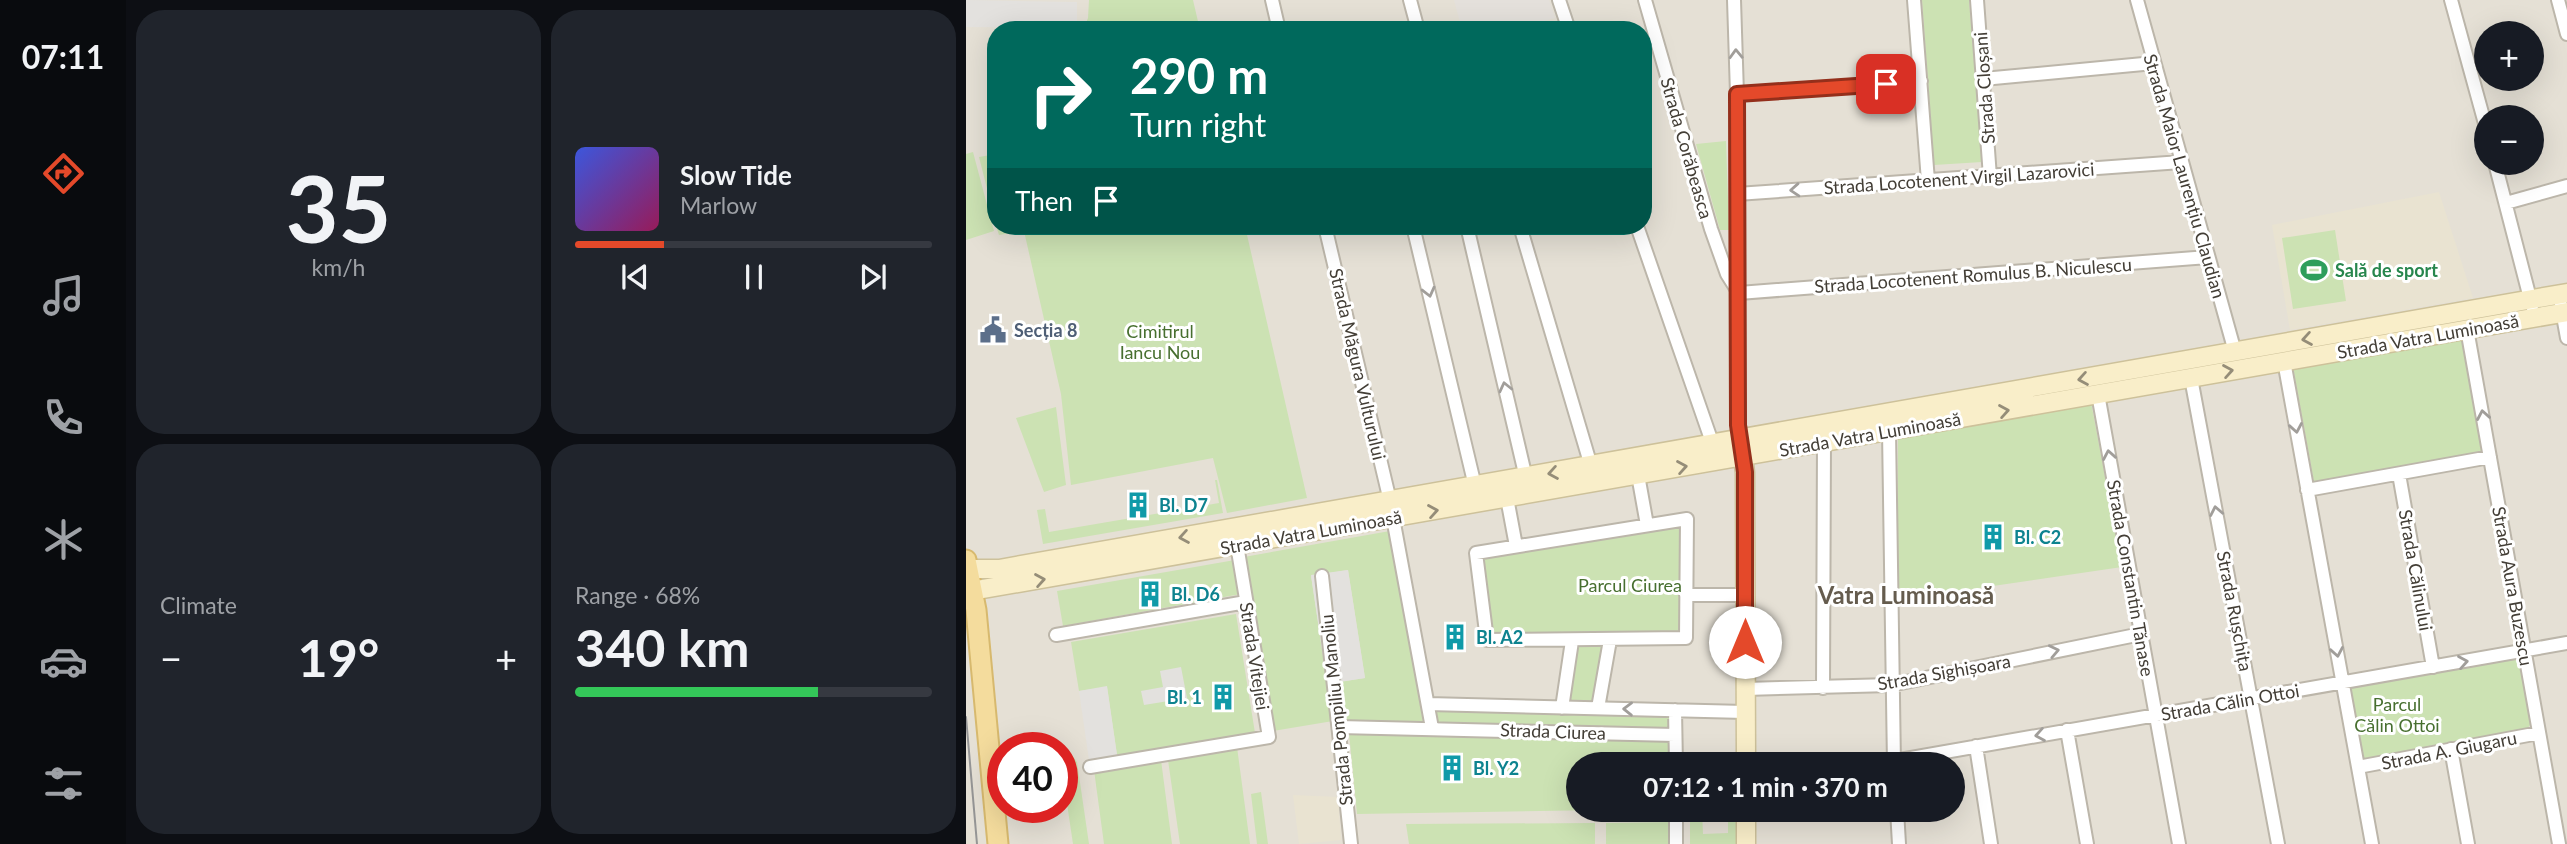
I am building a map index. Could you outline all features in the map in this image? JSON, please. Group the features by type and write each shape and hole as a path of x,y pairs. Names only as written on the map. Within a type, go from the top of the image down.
{"main road":[{"path":"967,566 998,844"}],"street":[{"path":"1272,0 1277,21"},
{"path":"1410,0 1416,21"},
{"path":"1559,0 1566,21"},
{"name":"Strada Corăbeasca","path":"1645,0 1651,21"},
{"path":"1734,0 1739,293 1738,425 1742,448 1746,752"},
{"path":"1914,0 1928,181"},
{"name":"Strada Cloșani","path":"1977,0 1990,177"},
{"name":"Strada Maior Laurențiu Claudian","path":"2137,0 2235,352"},
{"path":"2451,0 2480,105"},
{"path":"2558,0 2567,34"},
{"name":"Strada Corăbeasca","path":"1652,24 1713,236 1727,274 1739,293"},
{"path":"1983,79 2154,64"},
{"path":"1737,94 1921,81"},
{"name":"Strada Locotenent Virgil Lazarovici","path":"1737,194 2181,162"},
{"path":"2498,175 2533,308"},
{"path":"2506,203 2567,186"},
{"name":"Strada Măgura Vulturului","path":"1327,235 1391,510"},
{"path":"1415,235 1475,486"},
{"path":"1468,235 1526,478"},
{"path":"1523,235 1591,466"},
{"path":"1640,235 1713,445"},
{"name":"Strada Locotenent Romulus B. Niculescu","path":"1739,293 2208,257"},
{"path":"2564,303 2567,338"},
{"name":"Strada Vatra Luminoasă","path":"967,566 999,569 1391,510 1507,498 1639,475 1742,448 2235,352 2564,303"},
{"name":"Strada Vatra Luminoasă","path":"970,592 1237,545 1391,510 1475,486 1713,445 1742,448 1824,442 2467,328 2533,308"},
{"name":"Strada Aura Buzescu","path":"2467,328 2559,844"},
{"path":"2284,361 2372,844"},
{"name":"Strada Rușchița","path":"2191,378 2278,844"},
{"name":"Strada Constantin Tănase","path":"2098,394 2179,844"},
{"path":"1889,431 1894,752"},
{"path":"1823,688 1824,442"},
{"path":"2307,490 2490,457"},
{"name":"Strada Călinului","path":"2399,474 2433,667"},
{"path":"1639,475 1647,525"},
{"path":"1507,498 1516,546"},
{"path":"1391,510 1432,728"},
{"path":"1687,519 1686,638 1487,640 1476,553 1647,525 1687,519"},
{"name":"Strada Vitejiei","path":"1090,767 1269,737 1237,545"},
{"name":"Strada Pompiliu Manoliu","path":"1322,576 1351,844"},
{"path":"1686,595 1745,595"},
{"path":"1056,635 1246,602"},
{"name":"Strada Sighișoara","path":"1745,690 1891,685 2141,634"},
{"name":"Strada Ciurea","path":"1562,708 1572,640"},
{"name":"Strada Ciurea","path":"1598,708 1610,640"},
{"name":"Strada Călin Ottoi","path":"1947,752 2567,643"},
{"name":"Strada Ciurea","path":"1428,704 1745,712"},
{"path":"1675,710 1676,752"},
{"name":"Strada Ciurea","path":"1339,727 1675,735"},
{"path":"2067,730 2088,844"},
{"name":"Strada A. Giugaru","path":"2358,766 2539,733"},
{"path":"1976,746 1992,844"},
{"path":"2451,749 2468,844"},
{"path":"1676,822 1676,844"},
{"path":"1746,822 1746,844"},
{"path":"1898,822 1899,844"}],"shaded area":[{"path":"966,0 2567,0 2567,844 966,844"},
{"path":"966,0 1077,2 1077,21 987,21 987,27 966,27"},
{"path":"1454,0 1549,0 1555,18 1544,21 1460,21"},
{"path":"2439,192 2473,298 2290,330 2272,225"},
{"path":"1348,570 1365,678 1327,684 1311,575"},
{"path":"1181,667 1187,698 1144,705 1141,691 1163,687 1160,671"},
{"path":"1107,686 1117,755 1089,760 1079,691"},
{"path":"1293,795 1338,797 1341,840 1299,844"}],"green space":[{"path":"1089,0 1193,0 1198,21 1087,21"},
{"path":"1922,0 1969,0 1982,162 1934,165"},
{"path":"1726,141 1729,230 1720,230 1696,144"},
{"path":"973,152 987,205 987,233 966,240 966,154"},
{"path":"987,156 987,189 979,157"},
{"name":"Sală de sport","path":"2335,230 2346,301 2293,309 2282,238"},
{"name":"Cimitirul Iancu Nou","path":"1025,235 1247,235 1307,498 1227,513 1213,458 1071,485 1061,394"},
{"path":"2462,336 2483,452 2314,482 2293,367"},
{"path":"2091,402 2122,567 1897,600 1898,437"},
{"path":"1056,407 1066,485 1044,492 1016,418"},
{"path":"1215,480 1223,513 1043,544 1037,510 1045,509 1049,532 1219,503"},
{"name":"Parcul Ciurea","path":"1683,524 1682,635 1608,638 1596,706 1565,705 1575,638 1489,638 1479,556"},
{"path":"1390,531 1423,722 1344,721 1338,682 1365,678 1348,570 1311,576 1333,721 1273,731 1244,557"},
{"name":"Bl. D6","path":"1235,560 1241,594 1063,626 1057,591"},
{"path":"1236,614 1255,733 1117,755 1107,687 1079,691 1071,642"},
{"name":"Parcul Călin Ottoi","path":"2517,654 2524,658 2534,720 2527,729 2364,759 2357,755 2346,691 2350,683"},
{"path":"1432,708 1671,714 1671,731 1435,723"},
{"path":"1349,733 1668,741 1668,752 1566,752 1566,811 1357,814"},
{"path":"1237,747 1250,844 1180,844 1168,760"},
{"path":"1161,760 1172,844 1104,844 1094,770"},
{"path":"1078,769 1089,844 1073,844 1070,823 1078,823"},
{"path":"1261,792 1268,844 1257,844 1251,794"},
{"path":"1670,822 1669,844 1606,844 1606,823"},
{"path":"1690,822 1702,822 1703,834 1728,833 1728,822 1741,822 1740,844 1690,844"},
{"path":"1595,823 1595,844 1409,844 1406,824"}],"tram line":[{"path":"966,717 977,844"}],"place":[{"name":"Sală de sport","path":"2314,270"},
{"name":"Secția 8","path":"993,330"},
{"name":"Bl. D7","path":"1138,505"},
{"name":"Bl. C2","path":"1993,537"},
{"name":"Bl. D6","path":"1150,594"},
{"name":"Bl. A2","path":"1455,637"},
{"name":"Bl. 1","path":"1223,697"},
{"name":"Bl. Y2","path":"1452,768"}],"district":[{"name":"Vatra Luminoasă","path":"1906,594"}],"route":[{"path":"1745,642 1745,472 1738,425 1737,94 1886,84"}]}
